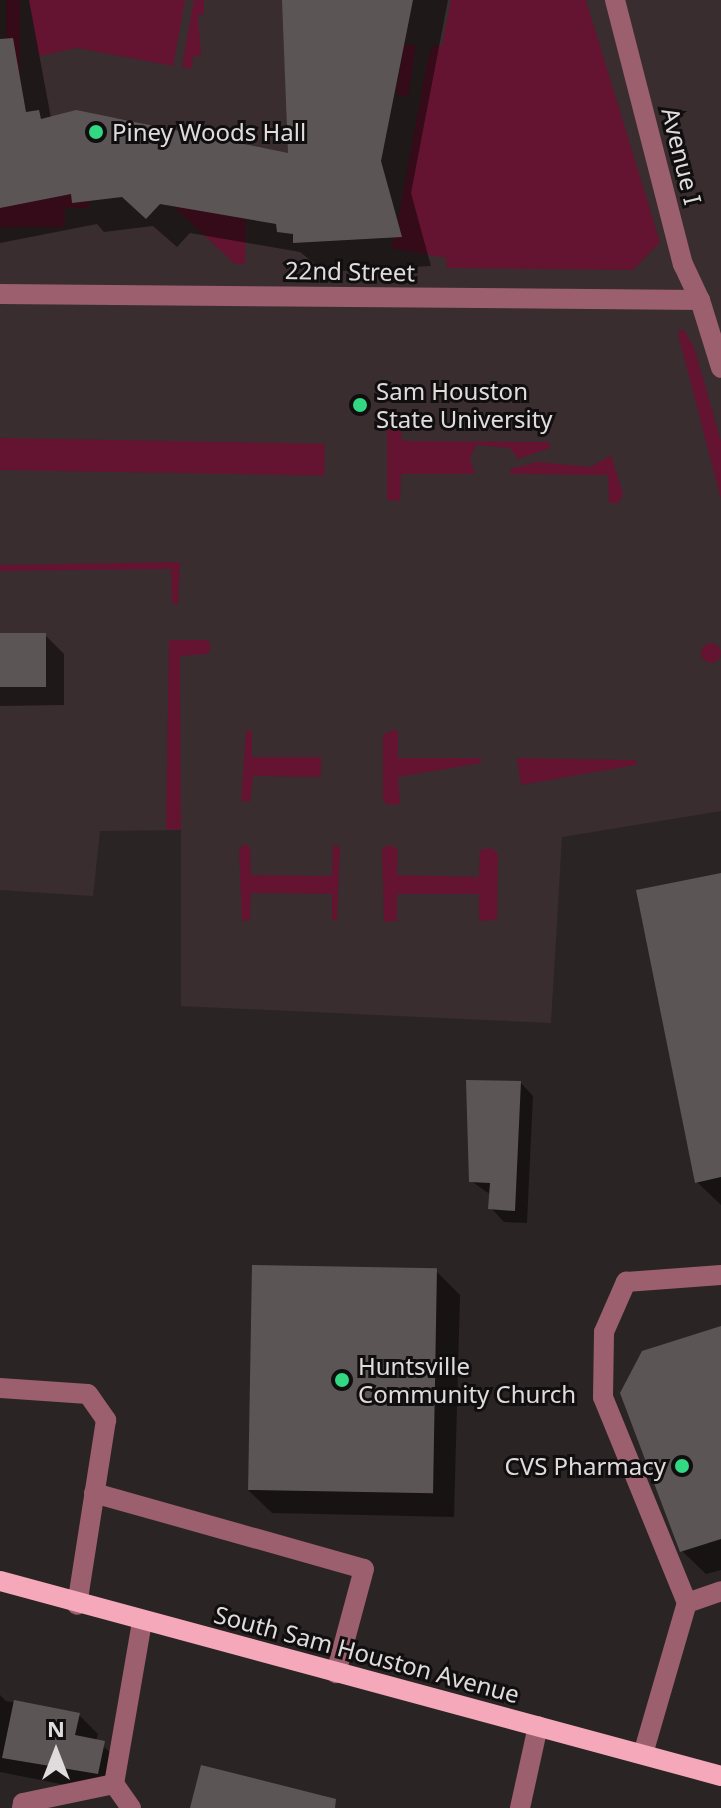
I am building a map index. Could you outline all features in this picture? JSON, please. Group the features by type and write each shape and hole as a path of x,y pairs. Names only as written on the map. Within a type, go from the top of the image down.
{"main road":[{"name":"South Sam Houston Avenue","path":"0,1581 77,1605 721,1776"}],"street":[{"name":"Avenue I","path":"615,0 683,264 700,300 721,368"},
{"name":"22nd Street","path":"0,294 700,300"},
{"path":"643,1754 687,1603 603,1397 604,1332 626,1282 721,1275"},
{"path":"0,1388 88,1394 106,1420 77,1605"},
{"path":"94,1493 364,1569 336,1673"},
{"path":"687,1603 721,1591"},
{"path":"131,1808 114,1784 142,1622"},
{"path":"520,1808 538,1726"},
{"path":"22,1808 23,1803 114,1784"}],"shaded area":[{"name":"Sam Houston State University","path":"0,0 721,0 721,811 562,837 551,1023 181,1006 181,830 100,831 93,896 0,890"},
{"path":"6,0 20,0 20,114 6,114"},
{"path":"29,0 185,0 173,66 77,48 39,56"},
{"path":"194,0 204,0 204,14 198,15 201,56 193,56 192,69 182,67"},
{"path":"451,0 586,0 660,242 633,270 447,268 446,258 391,248 394,237 402,236 398,219 428,58 434,45 442,46"},
{"path":"404,44 416,46 408,96 396,94"},
{"path":"71,194 72,202 89,200 89,208 65,208 65,227 0,227 0,208"},
{"path":"173,206 246,219 245,264 235,264"},
{"path":"684,330 694,347 721,441 721,499 680,342 678,331"},
{"path":"400,411 402,441 550,442 550,448 518,459 510,448 476,445 470,458 475,474 401,474 400,501 387,500 387,417"},
{"path":"0,438 325,444 324,476 0,470"},
{"path":"611,455 623,493 619,503 609,503 608,475 511,474 510,469 537,462 591,467"},
{"path":"180,562 178,605 172,603 171,569 0,571 0,565"},
{"path":"169,640 208,640 211,647 208,654 180,656 181,830 166,829"},
{"path":"711,643 718,646 721,653 718,660 711,663 704,660 701,653 704,646"},
{"path":"246,730 252,732 252,757 321,757 321,777 253,776 250,802 241,801"},
{"path":"392,730 398,731 398,758 481,758 481,763 398,777 400,804 387,805 383,799 383,735"},
{"path":"517,758 636,760 636,765 521,785"},
{"path":"245,844 250,847 251,875 332,876 333,845 340,847 337,920 332,921 332,894 251,893 250,920 242,921 239,849"},
{"path":"390,845 398,849 397,875 479,877 480,850 492,848 498,855 497,920 479,921 479,894 397,894 397,921 384,922 382,848"}],"building":[{"name":"Piney Woods Hall","path":"282,0 413,0 381,161 402,237 293,243 293,234 277,232 276,224 160,204 146,219 122,197 72,203 71,194 0,208 0,39 13,38 26,112 39,110 41,119 76,110 288,153"},
{"path":"0,633 46,633 46,687 0,687"},
{"path":"721,873 721,1177 695,1183 636,890"},
{"path":"466,1080 521,1081 515,1211 488,1209 490,1183 469,1182"},
{"name":"Huntsville Community Church","path":"252,1265 437,1268 433,1493 248,1490"},
{"name":"CVS Pharmacy","path":"721,1326 721,1539 680,1552 620,1393 642,1351"},
{"path":"14,1700 80,1713 75,1735 105,1741 98,1774 2,1758"},
{"path":"201,1765 336,1799 335,1808 190,1808"}],"place":[{"name":"Piney Woods Hall","path":"96,132"},
{"name":"Sam Houston State University","path":"360,405"},
{"name":"Huntsville Community Church","path":"342,1380"},
{"name":"CVS Pharmacy","path":"682,1466"}]}
